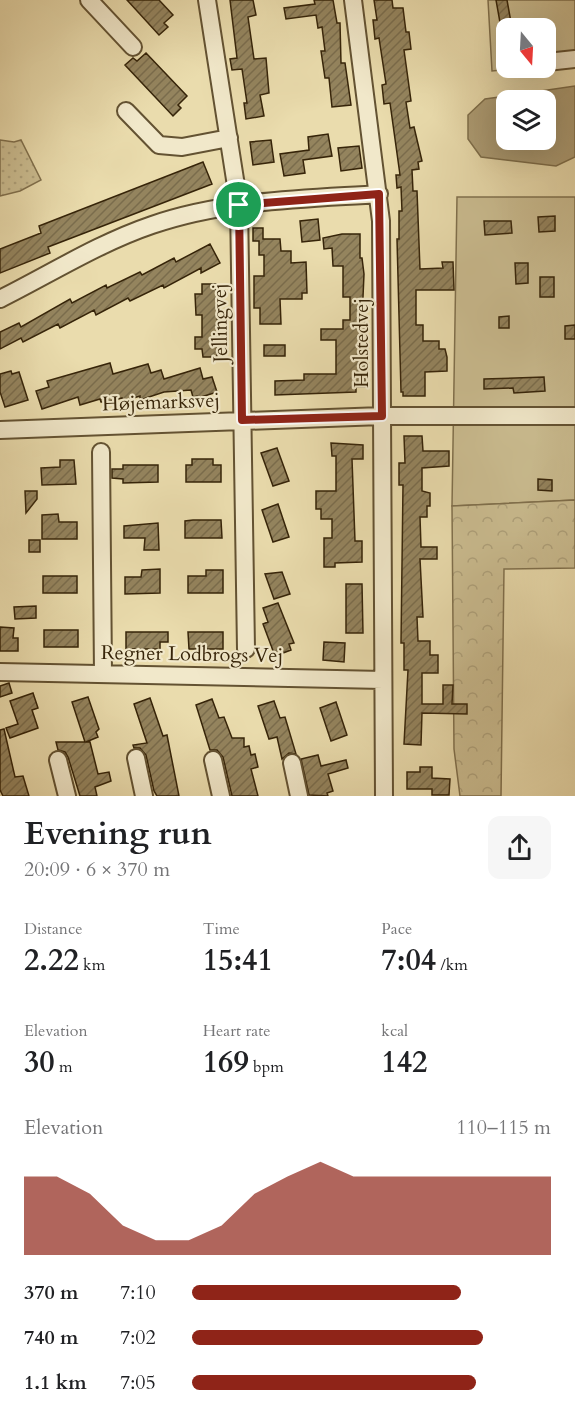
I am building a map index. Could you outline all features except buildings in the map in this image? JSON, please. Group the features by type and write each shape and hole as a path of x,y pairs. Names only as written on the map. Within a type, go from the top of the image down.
{"street":[{"path":"88,0 133,47"},
{"name":"Jellingvej","path":"207,0 239,205 246,649"},
{"name":"Holstedvej","path":"354,0 379,194 384,796"},
{"path":"556,61 575,59"},
{"path":"126,111 159,145 182,147 229,138"},
{"path":"0,299 104,244 154,224 239,205 379,194"},
{"name":"Højemarksvej","path":"0,430 382,416 575,416"},
{"path":"101,452 104,673"},
{"name":"Regner Lodbrogs Vej","path":"0,672 383,680"},
{"path":"136,758 144,796"},
{"path":"58,760 67,796"},
{"path":"213,760 221,796"},
{"path":"292,763 299,796"}],"green space":[{"path":"488,0 575,0 575,61 556,63 556,18 496,18 496,71 492,71"},
{"path":"0,140 14,142 21,140 41,180 20,191 0,196"},
{"path":"457,197 575,197 575,500 452,506"},
{"path":"575,500 575,568 504,569 501,796 460,796 454,749 452,506"}],"shaded area":[{"path":"575,86 575,157 556,166 481,157 468,139 468,115 485,99 496,97 496,150 556,150 556,90 547,90"}],"route":[{"path":"379,194 382,416 242,420 239,205 379,194"}]}
